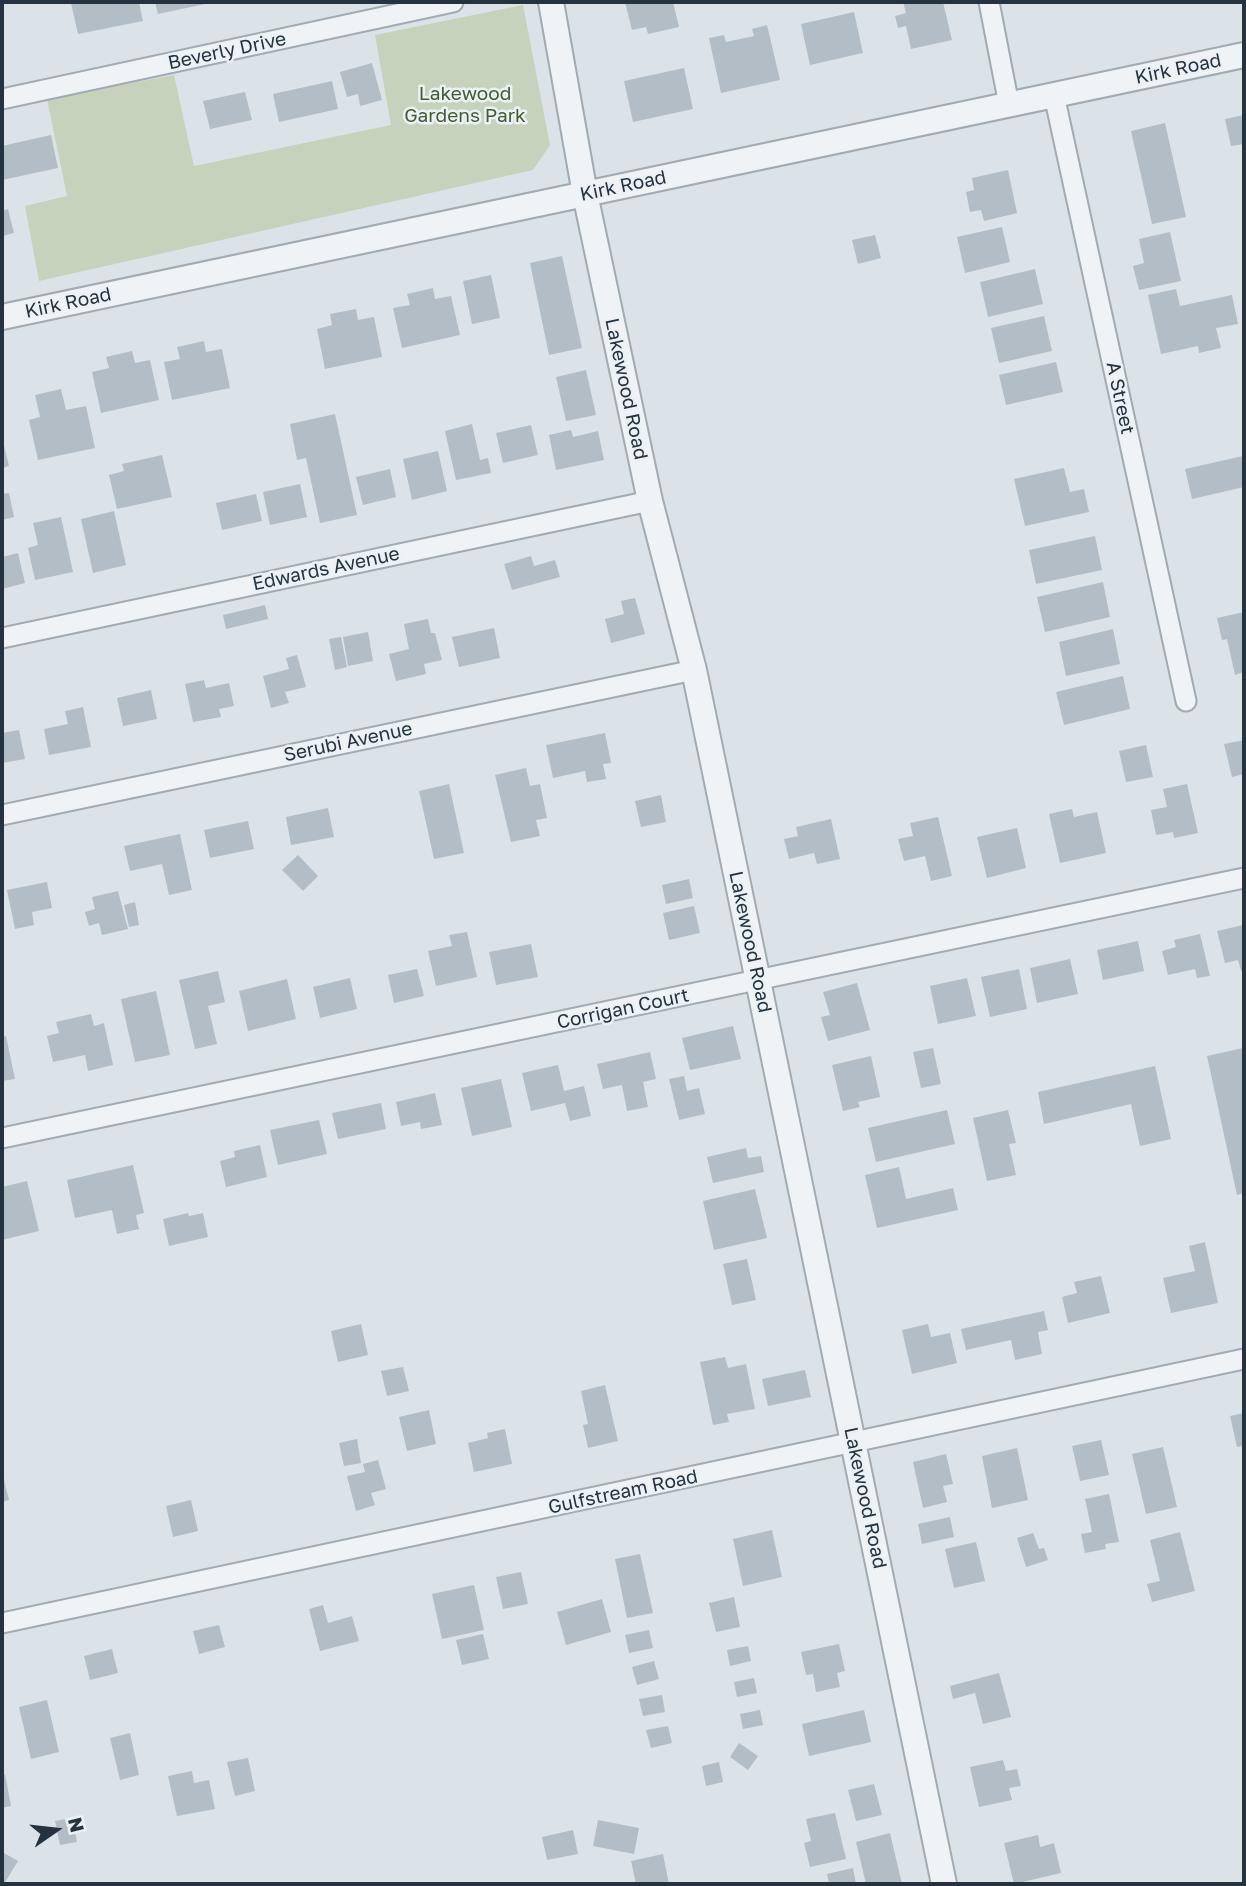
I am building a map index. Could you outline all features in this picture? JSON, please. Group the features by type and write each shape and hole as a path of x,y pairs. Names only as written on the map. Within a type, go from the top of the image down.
{"street":[{"name":"Beverly Drive","path":"2,99 453,2"},
{"name":"Lakewood Road","path":"551,2 585,194 650,501 694,670 944,1884"},
{"path":"989,2 1009,105"},
{"name":"Kirk Road","path":"2,317 1244,55"},
{"name":"A Street","path":"1054,95 1186,701"},
{"name":"Edwards Avenue","path":"2,638 650,501"},
{"name":"Serubi Avenue","path":"2,815 694,670"},
{"name":"Corrigan Court","path":"2,1139 1244,878"},
{"name":"Gulfstream Road","path":"2,1623 1244,1359"}],"green space":[{"name":"Lakewood Gardens Park","path":"523,5 550,145 533,170 39,281 25,206 67,196 47,99 174,75 194,166 391,125 375,35"}],"building":[{"path":"139,2 143,21 78,34 71,3"},
{"path":"155,2 210,2 210,3 158,14"},
{"path":"625,2 673,2 679,27 648,34 646,27 632,30"},
{"path":"903,2 943,2 952,40 911,49 906,26 898,28 895,16 906,13"},
{"path":"854,12 863,53 810,65 801,24"},
{"path":"767,25 780,80 721,93 709,38 724,35 726,42 754,36 752,29"},
{"path":"372,63 382,100 360,106 358,94 347,97 340,72"},
{"path":"684,68 693,109 633,122 624,81"},
{"path":"332,81 338,109 279,122 273,94"},
{"path":"245,92 252,120 210,129 203,101"},
{"path":"1244,115 1244,144 1231,146 1225,119"},
{"path":"1165,123 1186,217 1152,224 1131,131"},
{"path":"51,135 58,168 2,180 2,146"},
{"path":"1008,170 1017,213 984,221 981,210 970,212 966,192 974,190 972,178"},
{"path":"8,209 14,233 2,236 2,211"},
{"path":"1002,227 1010,262 965,273 957,237"},
{"path":"1170,232 1181,281 1139,290 1133,266 1144,263 1139,239"},
{"path":"875,235 881,258 858,264 852,240"},
{"path":"562,256 582,348 549,355 530,263"},
{"path":"1035,269 1043,304 988,317 980,282"},
{"path":"491,275 500,318 472,324 463,281"},
{"path":"433,288 435,299 451,296 460,335 402,348 393,308 410,305 407,294"},
{"path":"1176,289 1180,306 1232,295 1238,324 1216,328 1221,348 1199,353 1198,346 1161,354 1148,295"},
{"path":"356,309 358,320 374,317 382,357 325,369 317,329 332,325 330,314"},
{"path":"1044,316 1052,351 999,363 991,328"},
{"path":"204,341 206,352 222,349 230,388 172,400 164,362 180,359 177,347"},
{"path":"132,351 135,363 150,360 159,400 101,413 92,372 109,368 106,357"},
{"path":"1056,362 1063,392 1006,405 999,375"},
{"path":"586,370 596,415 566,421 556,377"},
{"path":"61,389 66,410 86,406 95,448 38,460 29,420 40,417 35,395"},
{"path":"335,414 357,515 320,523 306,458 297,460 290,424"},
{"path":"472,424 480,460 488,458 491,473 456,480 445,431"},
{"path":"531,425 538,455 503,463 496,433"},
{"path":"571,430 573,437 598,431 604,460 556,470 549,435"},
{"path":"2,437 9,466 2,468"},
{"path":"438,451 447,491 412,500 403,459"},
{"path":"162,455 172,497 117,509 109,475 124,471 122,464"},
{"path":"1243,456 1244,487 1192,499 1185,469"},
{"path":"1064,468 1070,492 1084,489 1089,512 1025,526 1014,479"},
{"path":"390,469 396,497 363,505 356,477"},
{"path":"300,484 307,517 270,525 263,492"},
{"path":"9,493 14,517 2,520 2,494"},
{"path":"256,494 262,521 222,530 216,503"},
{"path":"114,511 126,565 93,573 81,519"},
{"path":"61,517 73,572 35,580 28,548 38,545 33,523"},
{"path":"1095,536 1102,570 1036,584 1029,550"},
{"path":"18,553 25,583 2,589 2,557"},
{"path":"531,556 534,566 555,560 560,577 512,590 504,564"},
{"path":"1103,582 1110,617 1045,632 1037,597"},
{"path":"635,598 645,634 611,643 605,619 624,614 621,601"},
{"path":"265,605 268,619 226,629 223,615"},
{"path":"1244,612 1244,672 1235,675 1227,639 1222,640 1217,618"},
{"path":"428,619 431,633 435,633 442,660 424,664 426,674 396,681 389,654 409,649 404,624"},
{"path":"494,628 500,658 459,667 452,637"},
{"path":"1113,629 1120,664 1066,676 1059,642"},
{"path":"368,632 373,661 348,666 343,637"},
{"path":"341,637 347,667 335,670 329,639"},
{"path":"297,655 306,687 285,692 289,703 271,708 263,676 289,669 286,658"},
{"path":"1123,676 1130,709 1064,725 1056,692"},
{"path":"204,680 206,688 229,683 234,706 219,709 221,717 193,722 185,684"},
{"path":"151,690 157,719 123,726 117,698"},
{"path":"83,707 91,747 49,755 44,729 68,724 65,711"},
{"path":"19,730 25,759 2,763 2,733"},
{"path":"605,733 611,763 603,764 606,779 587,782 585,771 553,778 546,745"},
{"path":"1244,740 1244,774 1232,777 1224,744"},
{"path":"1146,745 1153,777 1126,782 1119,751"},
{"path":"526,768 530,786 540,784 547,818 536,820 540,836 511,842 495,775"},
{"path":"449,784 464,853 434,859 419,791"},
{"path":"1187,784 1198,833 1174,838 1173,832 1156,835 1151,810 1167,807 1163,789"},
{"path":"661,795 666,822 641,827 635,801"},
{"path":"328,808 334,837 291,845 286,817"},
{"path":"1072,809 1074,817 1097,812 1106,853 1060,863 1049,814"},
{"path":"938,817 952,876 931,881 925,856 904,861 898,839 913,836 910,823"},
{"path":"831,819 840,859 817,864 814,853 789,859 784,839 798,836 796,827"},
{"path":"248,821 254,849 210,858 204,830"},
{"path":"1017,828 1026,868 987,878 977,837"},
{"path":"180,834 192,890 169,895 162,864 130,871 124,846"},
{"path":"298,855 318,876 303,891 282,870"},
{"path":"689,879 693,898 666,904 662,885"},
{"path":"47,882 52,908 32,912 34,925 15,929 7,890"},
{"path":"118,891 128,929 102,935 99,923 89,926 85,912 95,909 92,897"},
{"path":"135,902 139,925 129,927 124,905"},
{"path":"694,906 700,933 669,940 663,913"},
{"path":"1243,925 1244,970 1241,971 1238,960 1225,963 1217,931"},
{"path":"467,932 477,977 436,986 428,951 452,946 449,935"},
{"path":"1200,934 1210,976 1197,978 1195,969 1168,975 1162,951 1176,947 1174,940"},
{"path":"1138,941 1144,971 1103,980 1097,950"},
{"path":"531,944 538,977 496,985 489,952"},
{"path":"1070,959 1078,994 1037,1003 1030,968"},
{"path":"417,969 424,996 394,1003 388,975"},
{"path":"1019,969 1027,1009 990,1017 981,977"},
{"path":"218,971 225,1002 208,1006 217,1044 195,1049 179,980"},
{"path":"350,978 357,1009 320,1018 313,987"},
{"path":"967,978 976,1016 938,1024 930,986"},
{"path":"287,979 296,1019 248,1031 239,991"},
{"path":"857,983 870,1030 828,1041 821,1017 830,1015 823,992"},
{"path":"156,991 170,1055 135,1062 121,999"},
{"path":"91,1014 94,1026 104,1023 113,1065 88,1071 85,1055 53,1062 47,1036 59,1033 56,1022"},
{"path":"733,1026 741,1059 690,1070 682,1038"},
{"path":"6,1036 15,1079 2,1081 2,1037"},
{"path":"933,1048 941,1084 921,1088 913,1052"},
{"path":"1243,1048 1244,1193 1237,1195 1207,1056"},
{"path":"650,1052 656,1079 643,1082 648,1107 627,1111 622,1085 603,1089 597,1064"},
{"path":"871,1056 880,1097 858,1102 860,1107 843,1111 832,1065"},
{"path":"558,1065 564,1091 584,1086 591,1116 570,1121 565,1103 531,1111 522,1073"},
{"path":"1155,1066 1171,1139 1140,1146 1131,1104 1044,1124 1038,1092"},
{"path":"684,1076 687,1091 699,1088 705,1114 679,1120 669,1079"},
{"path":"501,1079 512,1127 472,1136 461,1088"},
{"path":"435,1093 442,1125 421,1129 420,1122 401,1126 396,1102"},
{"path":"381,1103 386,1129 338,1139 332,1113"},
{"path":"947,1110 955,1144 876,1162 868,1128"},
{"path":"1008,1110 1016,1143 1009,1144 1016,1175 987,1181 973,1118"},
{"path":"319,1120 327,1154 278,1165 270,1130"},
{"path":"260,1145 267,1177 226,1187 220,1161 235,1157 234,1151"},
{"path":"746,1148 748,1158 761,1156 764,1172 713,1183 707,1157"},
{"path":"133,1165 144,1213 136,1215 139,1229 117,1234 112,1210 75,1218 67,1180"},
{"path":"899,1167 906,1199 953,1188 958,1210 877,1228 865,1175"},
{"path":"27,1181 39,1231 2,1240 2,1187"},
{"path":"755,1189 767,1238 714,1250 703,1201"},
{"path":"188,1213 189,1216 203,1213 208,1237 169,1246 163,1219"},
{"path":"1205,1242 1218,1303 1171,1313 1163,1278 1195,1271 1189,1246"},
{"path":"747,1259 756,1300 732,1305 723,1264"},
{"path":"1101,1276 1110,1313 1068,1323 1062,1297 1077,1293 1074,1282"},
{"path":"1044,1311 1048,1330 1038,1332 1042,1354 1015,1360 1011,1340 966,1350 961,1329"},
{"path":"361,1324 368,1355 338,1362 331,1331"},
{"path":"928,1324 931,1337 950,1333 957,1363 912,1374 902,1330"},
{"path":"725,1357 728,1368 746,1364 755,1409 727,1414 729,1422 713,1425 700,1362"},
{"path":"403,1367 409,1391 387,1396 381,1371"},
{"path":"805,1370 811,1397 768,1406 762,1379"},
{"path":"605,1385 618,1441 588,1448 583,1425 588,1424 581,1391"},
{"path":"429,1410 436,1444 407,1451 399,1417"},
{"path":"1244,1413 1244,1446 1237,1447 1230,1416"},
{"path":"505,1429 512,1464 474,1472 468,1443 488,1438 487,1433"},
{"path":"357,1439 361,1463 344,1466 339,1443"},
{"path":"1101,1440 1109,1475 1080,1481 1072,1446"},
{"path":"1163,1447 1177,1507 1146,1514 1132,1454"},
{"path":"1017,1448 1028,1500 992,1508 982,1456"},
{"path":"946,1454 953,1484 943,1486 947,1502 923,1508 913,1462"},
{"path":"378,1460 386,1489 371,1493 375,1505 356,1511 347,1476 365,1472 363,1464"},
{"path":"2,1471 9,1500 2,1502"},
{"path":"1109,1494 1119,1542 1105,1544 1106,1549 1085,1553 1081,1534 1092,1532 1085,1499"},
{"path":"191,1500 198,1531 173,1537 166,1506"},
{"path":"950,1517 954,1537 922,1544 918,1524"},
{"path":"772,1530 782,1577 743,1586 733,1539"},
{"path":"1180,1532 1195,1591 1152,1602 1147,1584 1160,1581 1150,1540"},
{"path":"1033,1533 1039,1549 1044,1548 1048,1560 1026,1567 1017,1538"},
{"path":"976,1542 985,1581 954,1588 945,1549"},
{"path":"640,1554 653,1613 627,1618 615,1559"},
{"path":"521,1572 528,1604 503,1609 496,1577"},
{"path":"474,1585 484,1630 442,1639 432,1594"},
{"path":"734,1597 740,1627 716,1632 709,1603"},
{"path":"602,1599 611,1632 566,1645 557,1612"},
{"path":"323,1605 328,1623 352,1616 359,1641 320,1651 309,1609"},
{"path":"219,1625 225,1647 199,1654 193,1631"},
{"path":"649,1630 653,1648 629,1653 625,1635"},
{"path":"483,1634 489,1659 462,1665 456,1640"},
{"path":"839,1644 845,1671 837,1673 840,1687 816,1692 813,1674 806,1675 801,1652"},
{"path":"748,1646 751,1661 730,1666 727,1650"},
{"path":"112,1649 118,1673 90,1680 84,1656"},
{"path":"654,1661 659,1679 637,1685 632,1667"},
{"path":"999,1673 1011,1717 983,1724 975,1693 953,1699 950,1686"},
{"path":"754,1678 757,1693 737,1697 734,1682"},
{"path":"662,1695 665,1712 643,1716 639,1699"},
{"path":"47,1700 59,1752 31,1759 19,1707"},
{"path":"760,1710 763,1725 743,1729 740,1714"},
{"path":"864,1710 871,1742 809,1756 802,1724"},
{"path":"668,1726 672,1743 651,1748 646,1730"},
{"path":"130,1733 139,1775 120,1780 110,1738"},
{"path":"739,1743 758,1756 748,1770 730,1757"},
{"path":"248,1758 255,1791 235,1796 227,1762"},
{"path":"1003,1760 1006,1771 1017,1769 1021,1786 1009,1788 1012,1800 979,1807 970,1767"},
{"path":"719,1762 723,1782 706,1786 702,1766"},
{"path":"192,1771 194,1783 209,1780 215,1809 177,1816 168,1776"},
{"path":"5,1774 11,1806 2,1808 2,1775"},
{"path":"874,1784 882,1815 856,1821 848,1790"},
{"path":"835,1813 846,1859 810,1867 804,1843 811,1841 806,1819"},
{"path":"72,1818 77,1842 60,1845 55,1821"},
{"path":"598,1820 639,1828 634,1854 593,1846"},
{"path":"573,1830 578,1854 547,1860 542,1837"},
{"path":"890,1833 902,1884 866,1884 856,1842"},
{"path":"1038,1835 1040,1847 1054,1843 1061,1873 1014,1884 1004,1843"},
{"path":"2,1852 18,1861 4,1884 2,1884"},
{"path":"663,1854 669,1884 636,1884 631,1861"},
{"path":"853,1868 856,1884 829,1884 827,1874"}]}
